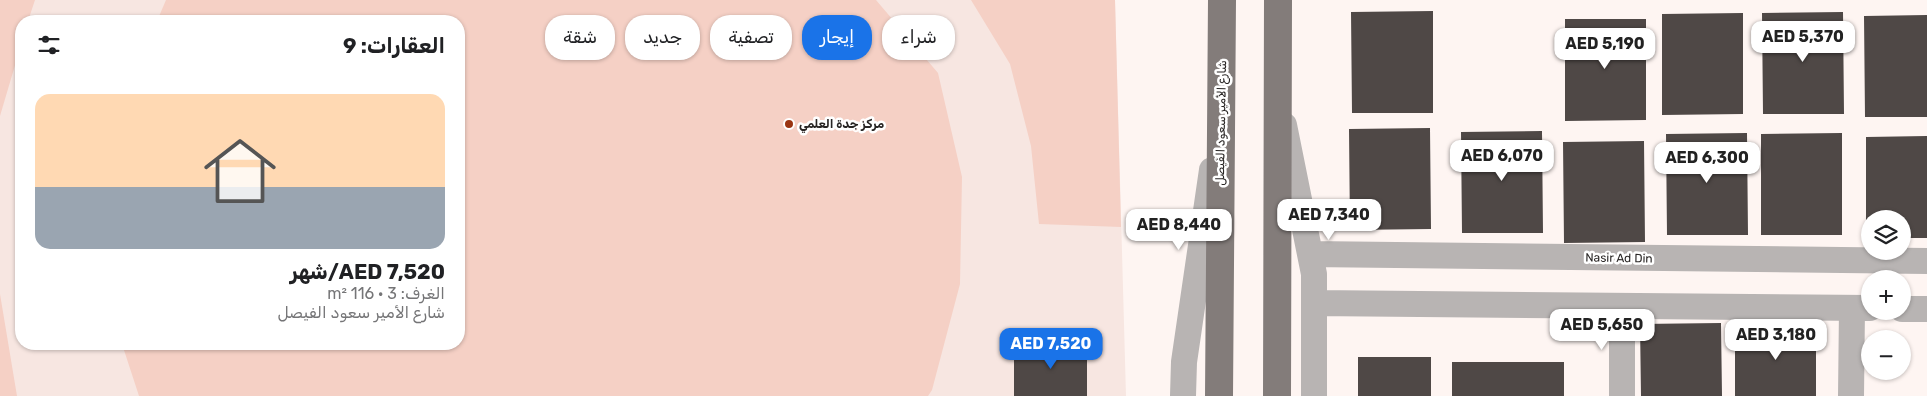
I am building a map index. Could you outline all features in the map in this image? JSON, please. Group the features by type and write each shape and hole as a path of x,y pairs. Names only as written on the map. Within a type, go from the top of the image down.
{"main road":[{"name":"شارع الأمير سعود الفيصل","path":"1219,396 1222,0"},
{"path":"1277,396 1278,0"}],"street":[{"path":"1278,93 1314,274 1314,396"},
{"path":"1184,396 1184,362 1220,110"},
{"name":"Nasir Ad Din","path":"1310,254 1927,261"},
{"path":"1314,302 1861,308 1851,396"},
{"path":"1622,306 1622,396"},
{"path":"1911,309 1927,309"}],"shaded area":[{"name":"مركز جدة العلمي","path":"0,0 1115,0 1126,396 0,396"},
{"path":"0,0 35,0 30,15 15,15 15,65 0,116"},
{"name":"مركز جدة العلمي","path":"166,0 876,0 889,15 882,15 882,60 927,60 938,73 962,177 960,284 932,390 928,396 139,396 124,350 465,350 465,15 160,15"},
{"path":"971,0 1115,0 1121,227 1039,224 1031,146 1010,64"},
{"path":"0,294 17,396 0,396"}],"building":[{"path":"1433,11 1433,113 1352,113 1351,12"},
{"path":"1843,12 1844,114 1763,114 1762,13"},
{"path":"1743,13 1743,114 1662,115 1662,14"},
{"path":"1927,15 1927,117 1865,117 1864,16"},
{"path":"1565,19 1646,19 1646,120 1565,121"},
{"path":"1430,128 1431,229 1350,230 1349,129"},
{"path":"1542,131 1543,233 1462,233 1461,132"},
{"path":"1747,133 1748,235 1667,235 1666,134"},
{"path":"1842,133 1842,235 1761,235 1761,134"},
{"path":"1927,136 1927,238 1911,238 1911,210 1866,210 1866,137"},
{"path":"1644,141 1645,242 1564,243 1563,142"},
{"path":"1721,323 1722,396 1641,396 1640,324"},
{"path":"1816,325 1816,396 1735,396 1735,326"},
{"path":"1087,343 1087,396 1014,396 1014,344"},
{"path":"1358,357 1431,357 1431,396 1358,396"},
{"path":"1452,362 1564,362 1564,396 1452,396"}],"place":[{"name":"مركز جدة العلمي","path":"789,124"}]}
